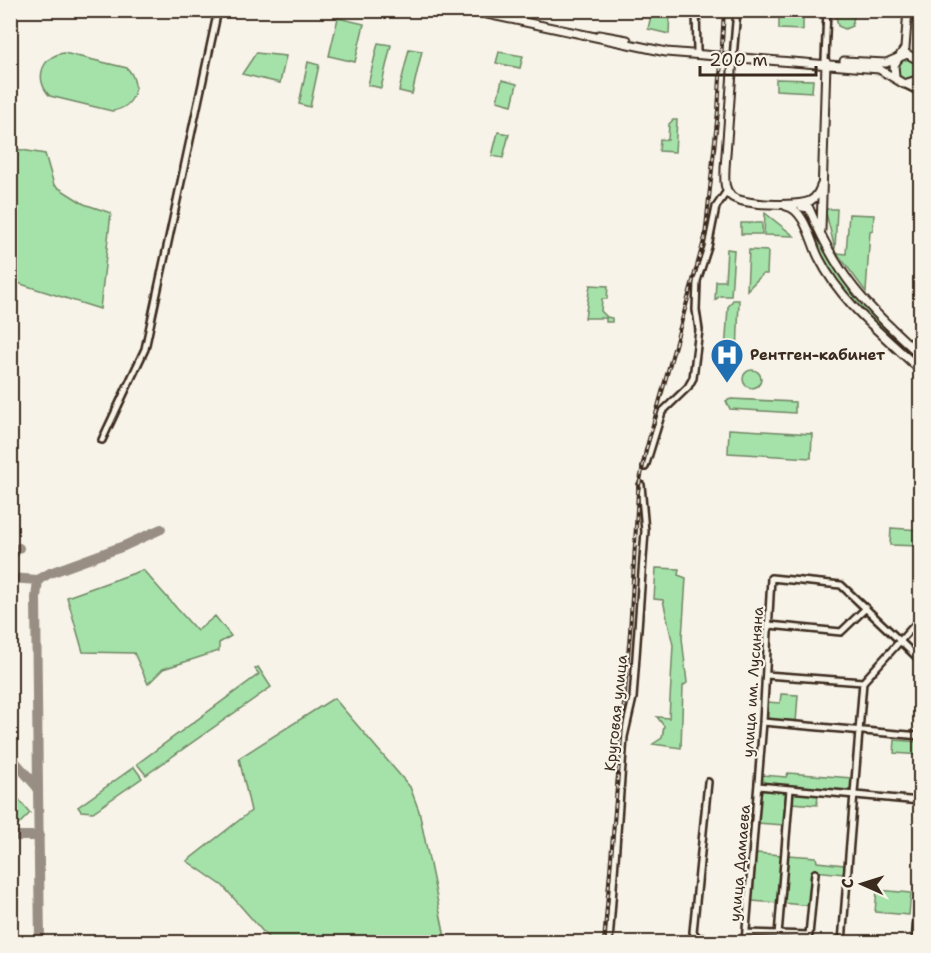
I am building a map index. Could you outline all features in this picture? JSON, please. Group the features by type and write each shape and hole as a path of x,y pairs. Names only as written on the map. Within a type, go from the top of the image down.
{"main road":[{"path":"468,10 666,52 880,63 910,54 921,61"},
{"path":"490,10 639,43 734,56"},
{"path":"897,79 893,68 905,48 908,10"},
{"path":"734,56 725,168 727,191 740,201 793,207 801,218 819,258 836,287 862,317 921,370"},
{"path":"826,62 879,69 904,84 920,79"},
{"path":"822,242 821,186 826,62"},
{"path":"775,204 806,202 813,199 821,186"},
{"path":"801,218 801,207 808,206 822,242 855,292 921,355"}],"street":[{"path":"102,440 146,348 218,10"},
{"path":"696,10 697,51"},
{"path":"734,56 737,10"},
{"path":"826,62 827,10"},
{"path":"904,84 921,95"},
{"path":"645,467 662,412 688,387 693,378 699,330 696,310 697,281 708,248 716,207 727,191"},
{"name":"Круговая улица","path":"609,942 624,737 633,698 645,531 641,485"},
{"name":"улица им. Лусиняна","path":"758,786 770,625 771,578 841,585 866,608"},
{"path":"770,625 840,632 866,608 921,660"},
{"path":"842,942 863,682 921,619"},
{"path":"766,675 863,682"},
{"path":"763,722 921,736"},
{"path":"708,782 693,932 698,938 740,942"},
{"path":"758,786 921,801"},
{"name":"улица Дамаева","path":"745,942 758,786"},
{"path":"778,935 790,789"},
{"path":"746,933 809,935 815,873"},
{"path":"915,942 921,884"}],"green space":[{"path":"652,11 670,11 669,34 648,29"},
{"path":"779,11 803,11 803,30 779,29"},
{"path":"835,11 855,11 852,26 845,29 838,26"},
{"path":"338,18 364,24 355,62 329,56"},
{"path":"378,43 391,45 381,88 368,85"},
{"path":"409,49 422,51 412,94 399,91"},
{"path":"499,52 523,56 520,68 496,63"},
{"path":"64,53 127,68 132,74 135,88 131,100 120,109 112,111 50,96 42,83 42,70 50,59"},
{"path":"256,53 286,56 280,83 242,74"},
{"path":"908,58 916,61 919,69 916,77 908,80 900,77 897,69 900,61"},
{"path":"308,62 319,65 310,107 299,104"},
{"path":"776,79 813,80 812,92 776,90"},
{"path":"502,80 517,84 512,105 497,101"},
{"path":"677,120 675,152 659,151 660,139 668,140 669,124"},
{"path":"498,132 509,134 503,158 492,156"},
{"path":"10,148 45,154 54,185 84,204 111,213 100,309 11,281"},
{"path":"807,208 840,275 866,308 920,359 920,367 851,300 828,269 802,209"},
{"path":"825,209 837,209 835,249"},
{"path":"765,213 794,236 764,235"},
{"path":"849,214 874,215 873,230 870,231 866,292 837,253 846,254"},
{"path":"741,223 762,223 762,234 741,234"},
{"path":"727,249 734,250 731,296 720,296 715,300 716,281 725,281"},
{"path":"749,250 768,251 767,274 763,274 747,290"},
{"path":"590,285 608,286 607,299 602,299 601,311 607,317 612,318 612,322 606,322 606,318 585,318"},
{"path":"733,300 739,300 737,356 724,367 728,307"},
{"path":"752,370 758,373 761,379 758,385 752,388 746,385 743,379 746,373"},
{"path":"731,399 795,402 795,413 730,409 726,401"},
{"path":"729,429 812,434 811,458 728,453"},
{"path":"891,528 920,530 920,546 890,545"},
{"path":"656,568 679,569 678,575 686,578 682,638 687,683 683,686 681,748 653,744 662,738 664,726 657,717 669,718 673,645 663,600 654,599"},
{"path":"143,570 197,631 215,616 231,636 219,643 219,651 163,669 148,684 134,653 83,652 67,597"},
{"path":"258,667 271,687 146,775 137,764 259,674 255,669"},
{"path":"781,694 798,695 796,723 766,722 767,702 780,703"},
{"path":"334,698 410,787 419,811 446,942 272,942 223,886 187,861 251,811 239,758"},
{"path":"895,740 920,742 920,755 894,753"},
{"path":"134,767 142,778 93,812 81,811 78,807"},
{"path":"788,773 852,778 851,793 761,786 762,775 786,777"},
{"path":"759,789 787,791 784,825 757,823"},
{"path":"11,790 30,813 10,832"},
{"path":"792,793 818,795 817,805 791,803"},
{"path":"756,853 782,855 778,903 752,901"},
{"path":"787,855 816,857 817,862 844,865 844,874 814,871 811,906 783,903"},
{"path":"877,890 911,893 909,915 875,912"}],"taxiway":[{"path":"38,788 36,598 38,580 50,573 124,546 161,529"},
{"path":"10,556 19,548"},
{"path":"10,578 38,580"},
{"path":"10,756 38,788 40,942"},
{"path":"10,836 39,836"}],"railway":[{"path":"604,942 630,632 638,491 646,450 705,237 718,111 724,10"}],"place":[{"name":"Рентген-кабинет","path":"727,384"}]}
